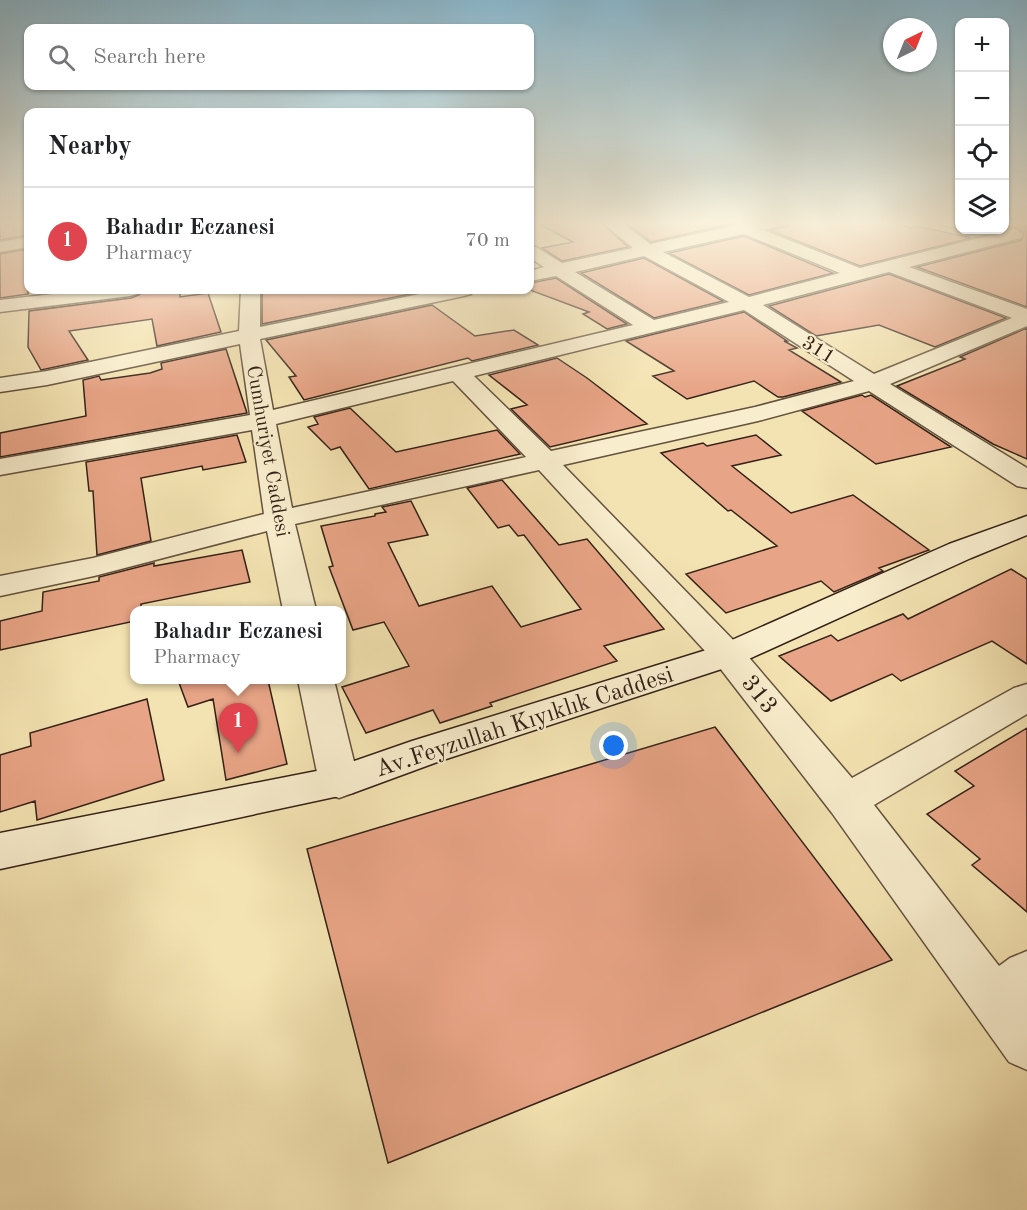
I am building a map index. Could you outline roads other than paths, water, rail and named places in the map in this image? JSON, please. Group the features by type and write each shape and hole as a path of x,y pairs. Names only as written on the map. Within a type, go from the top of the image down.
{"street":[{"path":"574,277 650,327"},
{"name":"311","path":"698,277 746,303 1027,480"},
{"path":"0,467 263,420 459,374 845,277"},
{"path":"920,277 1027,317"},
{"path":"0,306 98,294"},
{"name":"Cumhuriyet Caddesi","path":"250,294 249,335 279,519 299,606"},
{"path":"0,385 47,378 445,294"},
{"path":"0,586 94,567 279,519 759,414 872,383 1027,317"},
{"name":"313","path":"459,374 546,462 728,655 847,801 1010,987 1027,1044"},
{"name":"Av.Feyzullah Kıyıklık Caddesi","path":"0,851 339,782 426,751 728,655 960,551 1027,525"},
{"path":"317,684 339,782"},
{"path":"847,801 1027,697"}],"place":[{"name":"Bahadır Eczanesi","path":"238,753"}]}
